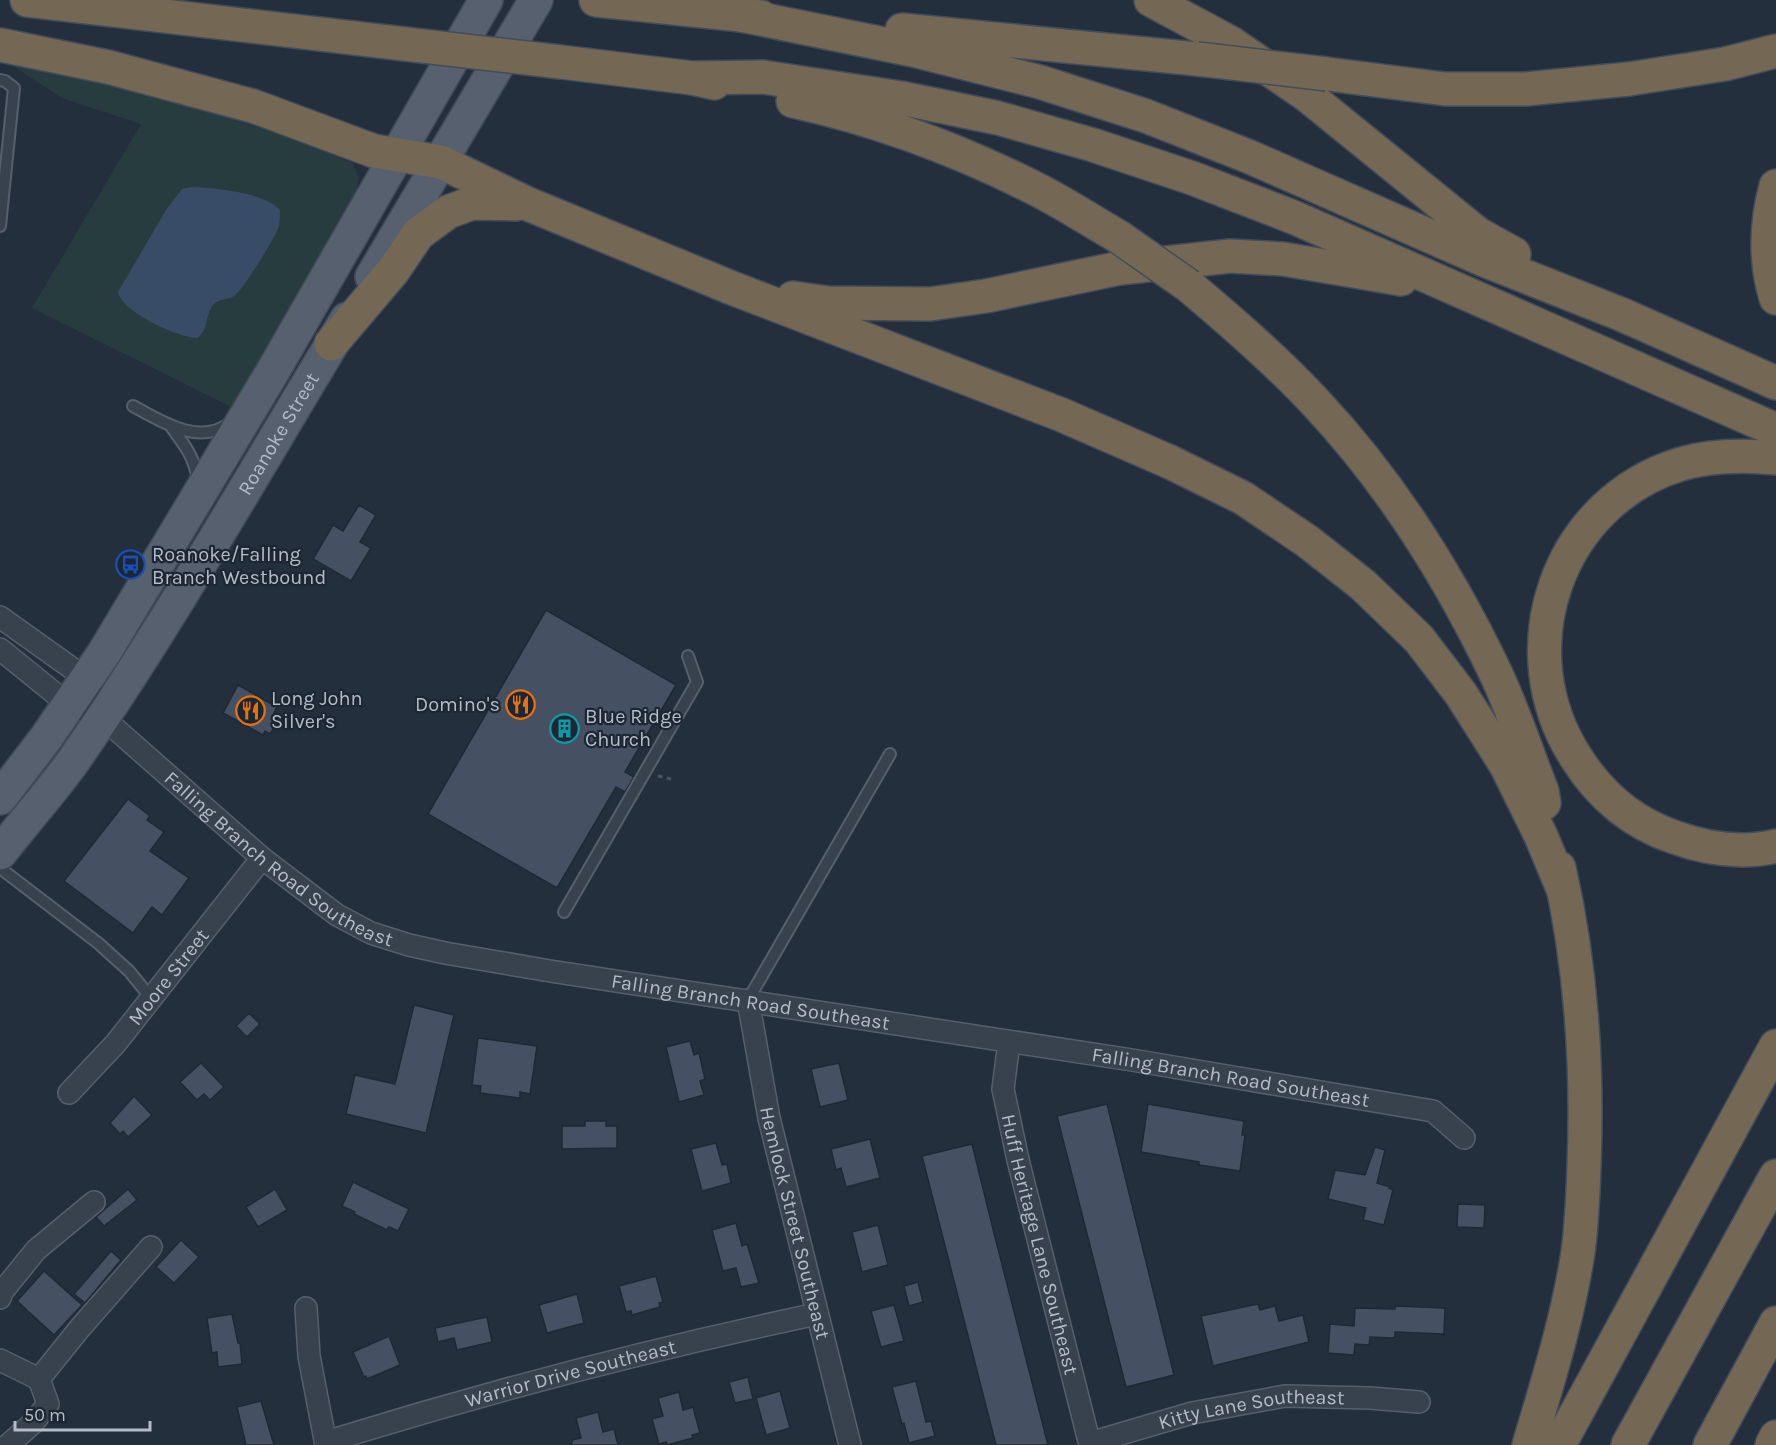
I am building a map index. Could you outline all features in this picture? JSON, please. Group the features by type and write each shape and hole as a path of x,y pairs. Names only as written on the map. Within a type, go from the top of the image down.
{"highway":[{"path":"27,0 692,78 825,108 900,130 970,158 1041,191 1119,237 1189,286 1254,341 1317,404 1407,515 1452,588 1498,678 1542,791 1563,889 1577,970 1585,1094 1583,1199 1578,1250 1569,1301 1529,1445"},
{"path":"596,0 1197,59 1445,89 1526,89 1629,79 1725,64 1776,51"},
{"path":"1151,0 1232,43 1308,96 1479,234 1623,315"},
{"path":"741,15 913,50 1006,73 1146,116 1250,158 1484,260 1623,315 1776,383"},
{"path":"0,45 108,67 254,106 374,151 441,162 528,204 732,288 1062,415 1170,462 1244,498 1307,541 1363,585 1419,639 1461,694 1506,765 1541,836 1563,889"},
{"path":"692,78 763,77 901,98 1008,121 1093,145 1192,178 1293,218 1776,430"},
{"path":"1776,186 1771,206 1768,245 1771,278 1776,298"},
{"path":"332,344 393,271 418,234 448,212 472,203 528,204"},
{"path":"732,288 828,303 930,304 986,296 1120,268 1230,256 1283,259 1392,277 1463,292"},
{"path":"1776,458 1728,456 1682,464 1659,473 1614,500 1578,540 1561,570 1549,603 1544,637 1545,668 1550,699 1558,725 1580,764 1603,794 1629,815 1660,833 1689,843 1722,850 1762,849 1776,846"},
{"path":"1560,1445 1776,1046"},
{"path":"1628,1445 1776,1176"},
{"path":"1710,1445 1776,1323"},
{"path":"1772,1445 1776,1437"}],"main road":[{"name":"Roanoke Street","path":"0,798 78,692 194,504 398,156 486,0"},
{"name":"Roanoke Street","path":"0,853 72,762 193,576 536,0"}],"street":[{"path":"0,617 102,717"},
{"path":"0,649 78,692 102,717"},
{"name":"Falling Branch Road Southeast","path":"102,717 262,858 337,915 371,933 409,945 550,971 1132,1060 1433,1111 1464,1138"},
{"name":"Moore Street","path":"69,1093 116,1042 262,858"},
{"name":"Hemlock Street Southeast","path":"748,1000 770,1118 850,1445"},
{"name":"Huff Heritage Lane Southeast","path":"1009,1042 1003,1089 1016,1150 1090,1444"},
{"path":"0,1298 2,1292 36,1250 94,1203"},
{"path":"39,1380 80,1328 151,1247"},
{"path":"306,1308 309,1356 326,1443"},
{"name":"Warrior Drive Southeast","path":"326,1443 427,1410 718,1335 817,1314"},
{"path":"0,1360 39,1380 48,1404 33,1423 8,1445"},
{"name":"Kitty Lane Southeast","path":"1090,1444 1192,1413 1286,1396 1419,1402"}],"lane":[{"path":"0,80 14,88 0,226"},
{"path":"134,406 172,428 208,433 221,429 257,398"},
{"path":"172,428 189,450 195,463 198,482 194,504"},
{"path":"564,912 697,682 688,656"},
{"path":"748,1000 890,754"},
{"path":"0,868 98,943 129,971 151,998"}],"green space":[{"path":"13,66 58,72 158,94 318,147 353,164 359,178 355,195 233,408 32,308 141,124 62,98"}],"water":[{"path":"191,187 251,195 273,204 280,210 278,229 258,264 234,296 213,305 205,327 197,338 188,337 152,323 130,308 118,292 166,210 182,189"}],"building":[{"path":"359,505 376,515 360,542 371,548 351,581 313,559 333,525 343,531"},
{"name":"Blue Ridge Church","path":"546,610 676,685 625,772 634,777 625,792 616,787 557,888 428,814"},
{"name":"Long John Silver's","path":"238,685 277,707 272,717 278,720 270,734 265,731 263,735 223,713"},
{"path":"128,799 150,816 147,820 164,832 150,851 189,878 162,915 152,907 133,933 64,881"},
{"path":"414,1005 454,1015 426,1133 346,1114 355,1075 395,1084"},
{"path":"249,1013 260,1024 247,1037 236,1026"},
{"path":"478,1038 537,1046 530,1094 520,1092 520,1098 480,1093 481,1086 472,1085"},
{"path":"690,1041 694,1055 699,1053 705,1079 700,1081 704,1095 679,1102 666,1047"},
{"path":"201,1063 224,1087 210,1100 204,1094 197,1100 180,1082"},
{"path":"839,1063 848,1100 820,1107 811,1069"},
{"path":"134,1096 152,1115 128,1137 123,1131 120,1134 110,1123"},
{"path":"1107,1104 1174,1375 1126,1387 1057,1116"},
{"path":"1148,1104 1244,1121 1242,1135 1245,1135 1240,1171 1199,1165 1199,1162 1141,1152"},
{"path":"585,1121 606,1121 606,1126 617,1126 617,1148 562,1149 562,1126 585,1126"},
{"path":"870,1139 880,1178 846,1187 841,1168 836,1170 831,1149"},
{"path":"716,1143 722,1165 727,1164 731,1183 702,1191 691,1149"},
{"path":"972,1144 1048,1445 996,1445 922,1156"},
{"path":"1375,1147 1385,1150 1377,1183 1393,1190 1384,1225 1363,1220 1366,1208 1328,1199 1335,1170 1365,1175"},
{"path":"353,1182 409,1209 398,1231 389,1227 387,1230 342,1206"},
{"path":"128,1189 137,1200 104,1226 96,1217"},
{"path":"275,1189 287,1210 258,1227 246,1207"},
{"path":"1458,1204 1485,1205 1484,1228 1457,1227"},
{"path":"736,1223 742,1246 747,1244 759,1283 741,1287 736,1268 723,1271 712,1230"},
{"path":"878,1225 888,1265 862,1272 852,1232"},
{"path":"181,1240 199,1257 174,1283 156,1267"},
{"path":"111,1251 121,1260 85,1303 74,1294"},
{"path":"44,1271 82,1305 54,1335 17,1301"},
{"path":"656,1276 663,1302 659,1303 660,1307 632,1315 631,1311 626,1312 619,1286"},
{"path":"918,1282 923,1302 909,1306 904,1286"},
{"path":"577,1294 584,1323 547,1333 539,1305"},
{"path":"1258,1304 1260,1310 1275,1306 1279,1321 1303,1315 1309,1342 1213,1366 1201,1316"},
{"path":"894,1305 904,1341 881,1347 871,1311"},
{"path":"1395,1306 1445,1308 1444,1334 1395,1332 1393,1338 1370,1337 1369,1345 1355,1344 1354,1355 1328,1353 1330,1324 1354,1326 1355,1308 1395,1309"},
{"path":"232,1314 238,1343 240,1343 242,1364 218,1367 217,1352 212,1353 207,1318"},
{"path":"487,1317 492,1342 457,1350 454,1338 438,1342 435,1328"},
{"path":"389,1336 400,1365 367,1379 353,1352"},
{"path":"748,1377 753,1399 735,1403 729,1382"},
{"path":"916,1381 926,1422 931,1421 935,1436 909,1443 892,1387"},
{"path":"780,1391 790,1428 766,1435 756,1398"},
{"path":"679,1392 683,1410 693,1407 700,1433 692,1435 693,1438 667,1445 666,1442 659,1444 652,1419 663,1416 658,1398"},
{"path":"261,1401 274,1445 246,1445 237,1407"},
{"path":"598,1412 603,1432 614,1429 618,1445 572,1445 572,1440 581,1438 576,1418"}],"place":[{"name":"Roanoke/Falling Branch Westbound","path":"131,565"},
{"name":"Domino's","path":"521,704"},
{"name":"Long John Silver's","path":"250,710"},
{"name":"Blue Ridge Church","path":"564,728"}]}
